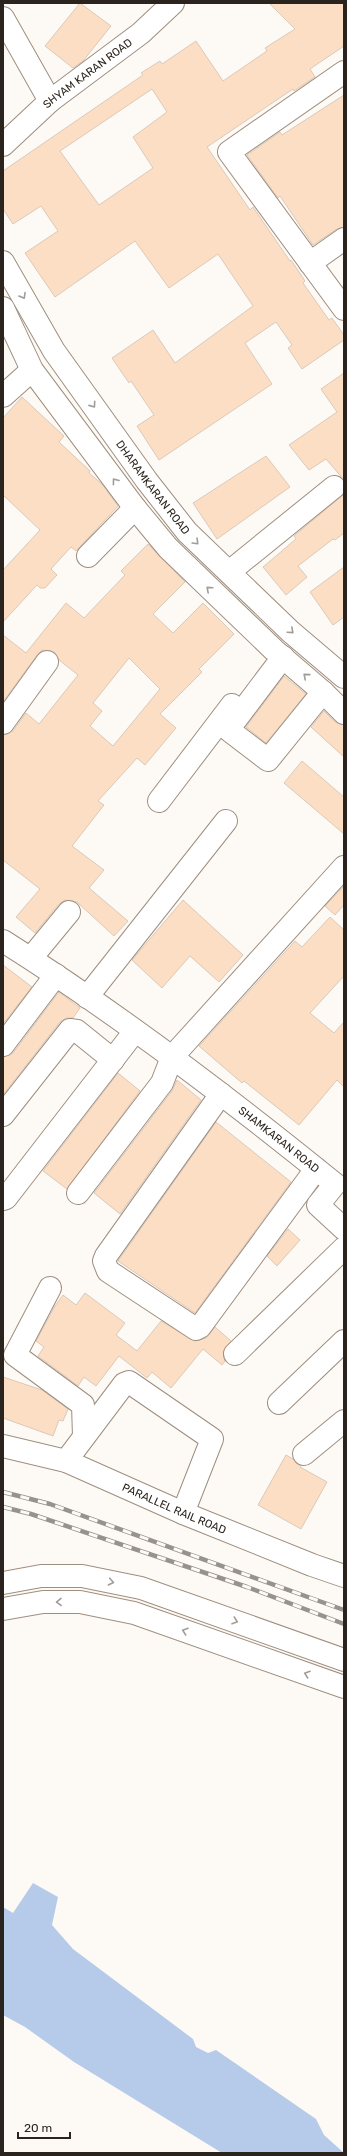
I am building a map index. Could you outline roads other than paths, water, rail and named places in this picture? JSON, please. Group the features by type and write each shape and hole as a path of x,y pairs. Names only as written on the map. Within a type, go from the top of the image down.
{"street":[{"name":"SHYAM KARAN ROAD","path":"3,145 50,100 141,32 173,3"},
{"path":"3,18 50,100"},
{"path":"344,72 229,152 344,309"},
{"path":"310,263 344,239"},
{"name":"DHARAMKARAN ROAD","path":"3,262 54,351 147,481 187,532 291,632 344,677"},
{"path":"3,308 32,370 135,508 183,564 344,713"},
{"path":"3,396 32,370"},
{"path":"229,572 334,487"},
{"path":"88,556 135,508"},
{"path":"279,654 231,726 230,731 268,760 323,692"},
{"path":"159,801 279,654"},
{"path":"3,722 47,662"},
{"path":"87,997 226,821"},
{"path":"78,1193 162,1083 172,1058 344,867"},
{"path":"31,958 69,912"},
{"name":"SHAMKARAN ROAD","path":"3,941 56,975 172,1058 221,1094 334,1184 318,1205 344,1229"},
{"path":"3,1045 56,975"},
{"path":"3,1114 70,1030 77,1031 113,1060"},
{"path":"3,1199 6,1198 135,1031"},
{"path":"221,1094 106,1256 104,1266 108,1271 196,1329 200,1327 316,1170"},
{"path":"235,1354 344,1248"},
{"path":"50,1288 16,1355 81,1403 84,1436"},
{"path":"279,1403 344,1341"},
{"path":"66,1461 127,1382 210,1436 212,1442 183,1513"},
{"path":"304,1454 344,1421"},
{"name":"PARALLEL RAIL ROAD","path":"3,1446 66,1461 183,1513 312,1565 344,1576"},
{"path":"3,1583 41,1576 82,1576 142,1588 344,1660"},
{"path":"3,1610 43,1602 80,1602 134,1613 344,1687"}],"water":[{"path":"33,1883 58,1897 52,1925 73,1949 193,2039 196,2047 208,2053 216,2050 316,2119 324,2135 344,2153 222,2153 74,2062 25,2027 3,2015 3,1907 13,1913"}],"railway":[{"path":"3,1492 50,1504 344,1610"},
{"path":"3,1507 31,1514 247,1587 344,1624"}]}
